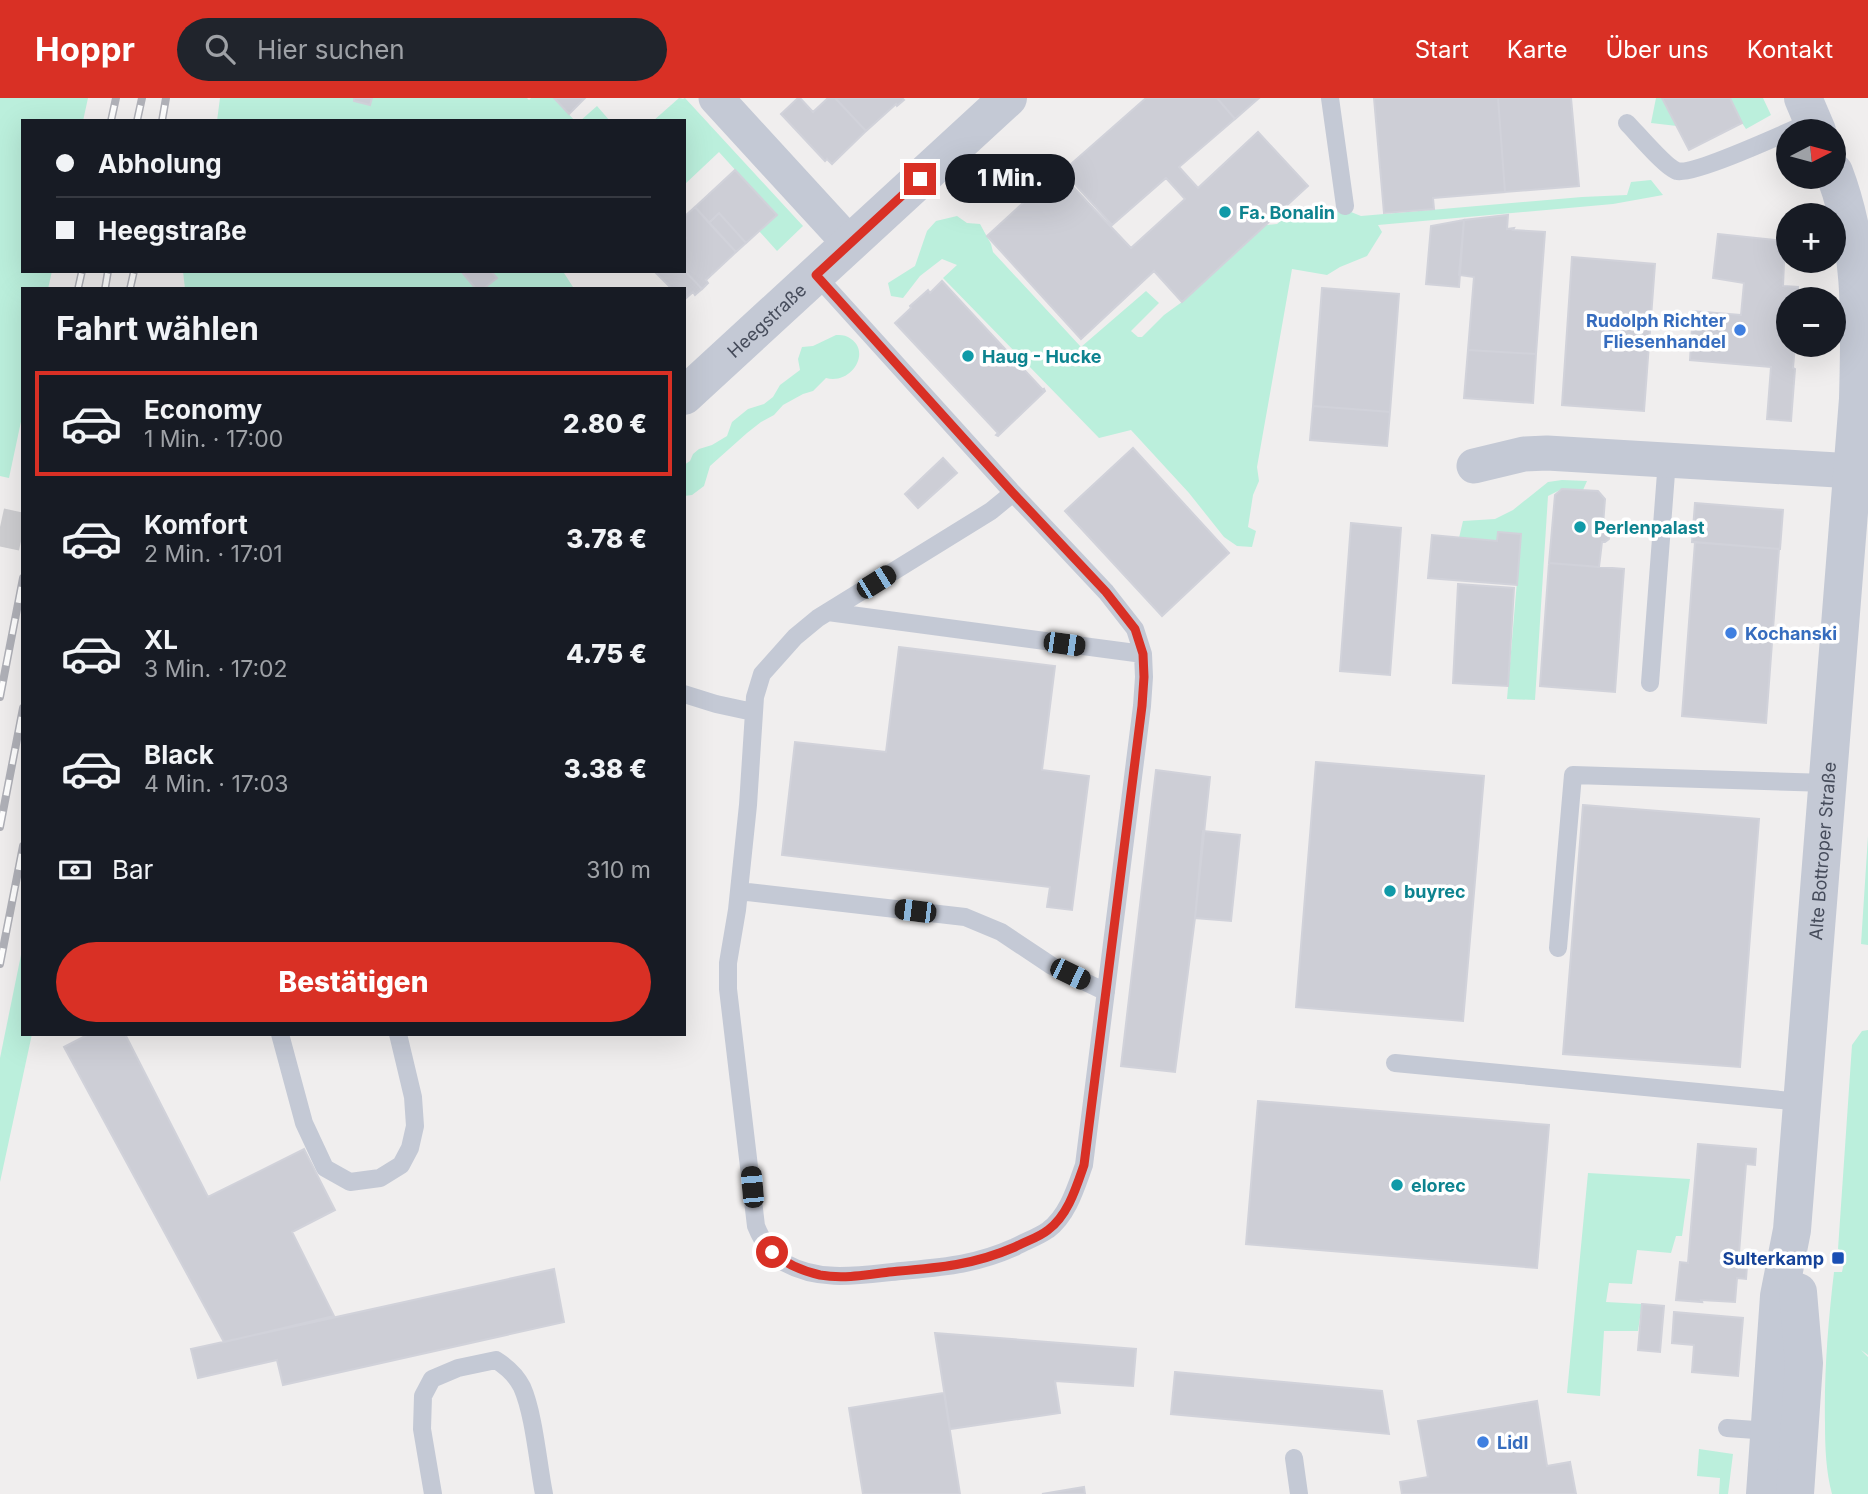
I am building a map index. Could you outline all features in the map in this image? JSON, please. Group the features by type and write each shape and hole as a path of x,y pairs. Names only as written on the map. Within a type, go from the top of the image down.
{"street":[{"path":"716,98 850,244"},
{"name":"Heegstraße","path":"686,394 1008,98"},
{"name":"Alte Bottroper Straße","path":"1765,1494 1779,1296 1792,1230 1854,471 1863,287 1851,226 1839,189"},
{"path":"1474,466 1524,454 1546,453 1854,471"},
{"name":"Alte Bottroper Straße","path":"1792,1230 1804,1363 1795,1494"}],"lane":[{"path":"1330,98 1345,206"},
{"path":"1627,123 1676,171 1688,171 1758,145 1811,117"},
{"path":"816,275 1106,592 1135,629 1143,654 1144,677 1084,1165 1075,1192 1062,1216 1050,1229 1034,1238 1002,1253 960,1265 841,1277 810,1272 784,1262 772,1252 762,1241 756,1226 728,989 728,963 748,805 755,697 762,674 795,637 828,612 991,511 1013,493"},
{"path":"1650,684 1667,460"},
{"path":"828,612 1143,654"},
{"path":"686,695 753,712"},
{"path":"1558,948 1573,775 1828,783"},
{"path":"739,891 965,917 1001,932 1052,966 1106,992"},
{"path":"281,1036 304,1123 326,1168 350,1182 380,1178 401,1165 410,1148 415,1126 413,1097 398,1036"},
{"path":"1395,1063 1802,1102"},
{"path":"433,1494 422,1429 423,1396 432,1379 458,1368 496,1360 510,1370 522,1388 544,1494"},
{"path":"1727,1428 1770,1431"},
{"path":"1294,1458 1299,1494"}],"green space":[{"path":"0,98 88,98 83,119 21,119 21,273 52,273 48,287 21,287 21,421 9,478 0,476"},
{"path":"220,98 554,98 573,119 217,119"},
{"path":"679,98 685,98 803,226 777,251 759,231 776,215 719,152 686,183 686,119 655,119"},
{"path":"1656,98 1763,98 1771,115 1746,129 1742,123 1689,150 1677,126 1651,123"},
{"path":"597,106 608,119 582,119"},
{"path":"1651,180 1663,195 1613,204 1378,225 1382,232 1367,256 1327,275 1292,269 1257,467 1259,481 1253,495 1248,527 1256,531 1252,547 1237,546 1224,537 1189,493 1131,430 1099,438 943,278 957,265 942,259 920,276 903,298 891,296 888,283 915,266 927,231 936,221 957,216 967,223 980,224 993,252 1081,347 1146,291 1159,303 1131,331 1142,337 1182,302 1187,287 1202,276 1212,275 1266,225 1277,224 1291,212 1315,208 1325,212 1351,212 1361,216 1627,195 1631,182"},
{"path":"183,273 564,273 573,287 185,287"},
{"path":"836,335 844,335 855,343 859,358 851,372 835,379 826,378 813,391 783,405 774,415 747,433 710,466 704,486 692,495 686,496 686,464 693,454 727,436 732,422 748,409 764,404 773,397 780,385 800,370 798,359 802,347 813,346"},
{"path":"1587,481 1583,490 1562,489 1548,496 1535,700 1507,699 1521,534 1497,541 1459,538 1463,521 1495,519 1513,510 1548,482"},
{"path":"1868,836 1868,945 1861,944"},
{"path":"21,955 21,1036 32,1036 0,1182 0,1058"},
{"path":"1868,1030 1868,1355 1861,1350 1868,1357 1868,1494 1832,1494 1825,1442 1828,1329 1834,1272 1842,1272 1846,1253 1838,1249 1852,1045 1862,1031"},
{"path":"1588,1173 1690,1179 1682,1236 1676,1236 1671,1253 1637,1250 1632,1284 1609,1283 1606,1302 1642,1304 1638,1331 1604,1331 1600,1396 1567,1393"},
{"path":"1699,1449 1733,1454 1728,1494 1719,1494 1720,1478 1697,1476"}],"building":[{"path":"354,98 372,98 370,105 354,101"},
{"path":"554,98 585,98 569,114"},
{"path":"798,98 813,112 828,98 835,98 866,131 832,164 827,159 825,161 781,114"},
{"name":"Fa. Bonalin","path":"1146,98 1217,98 1235,119 1179,167 1198,188 1258,132 1308,186 1182,302 1154,271 1081,339 987,236 1058,171 1131,248 1185,199 1166,178 1112,225 1063,171"},
{"path":"1217,98 1259,98 1235,119"},
{"path":"1374,98 1498,98 1505,192 1433,198 1434,209 1384,213"},
{"path":"1498,98 1571,98 1579,186 1505,192"},
{"path":"1662,98 1730,98 1742,123 1689,150"},
{"path":"836,99 904,100 866,131"},
{"path":"735,170 777,215 746,243 719,213 709,223 695,207"},
{"path":"695,207 736,252 706,280 708,283 702,289 686,272 686,215"},
{"path":"719,213 746,243 736,252 709,223"},
{"path":"1508,215 1507,229 1545,232 1536,354 1468,350 1474,277 1459,275 1464,220"},
{"path":"1464,220 1459,287 1426,284 1431,226"},
{"name":"Rudolph Richter Fliesenhandel","path":"1718,234 1776,240 1776,273 1784,273 1783,286 1798,287 1776,287 1776,357 1794,357 1791,421 1767,419 1771,367 1690,360 1693,311 1741,315 1744,283 1713,278"},
{"path":"1572,257 1655,264 1644,411 1562,405"},
{"path":"686,272 702,289 686,298 686,287 670,287 656,273"},
{"path":"463,273 493,273 497,278 486,287 474,287"},
{"name":"Haug - Hucke","path":"942,281 1045,391 998,436 895,323 910,306"},
{"path":"1322,288 1399,294 1390,412 1313,406"},
{"path":"1468,350 1536,354 1533,403 1464,398"},
{"path":"1313,406 1390,412 1387,446 1310,440"},
{"path":"1133,448 1229,553 1162,616 1065,511"},
{"path":"943,458 957,473 918,508 905,494"},
{"name":"Perlenpalast","path":"1562,489 1598,491 1605,499 1603,525 1610,529 1609,539 1602,542 1599,567 1549,563 1555,495"},
{"path":"1695,503 1783,510 1780,549 1692,542"},
{"path":"1351,523 1401,528 1390,675 1340,671"},
{"path":"1498,532 1521,534 1517,585 1428,578 1432,535 1497,541"},
{"name":"Kochanski","path":"1695,542 1779,549 1766,723 1682,716"},
{"path":"1549,563 1624,569 1615,692 1540,686"},
{"path":"1458,584 1514,588 1508,686 1453,683"},
{"path":"899,647 1055,666 1042,770 1089,776 1072,910 1047,907 1050,887 782,855 795,742 886,752"},
{"name":"buyrec","path":"1316,762 1484,776 1463,1021 1296,1007"},
{"path":"1156,770 1210,777 1175,1072 1121,1066"},
{"path":"1583,805 1759,819 1740,1067 1563,1054"},
{"path":"1203,831 1240,835 1231,921 1195,918"},
{"path":"85,1036 126,1036 208,1197 304,1149 335,1210 292,1232 334,1316 224,1342 64,1047"},
{"name":"elorec","path":"1258,1101 1549,1125 1537,1268 1246,1244"},
{"path":"1698,1144 1756,1149 1755,1165 1746,1164 1738,1266 1747,1266 1746,1279 1737,1278 1735,1302 1676,1300 1680,1262 1688,1263"},
{"path":"554,1269 564,1322 283,1385 277,1360 198,1378 191,1349"},
{"path":"1642,1304 1664,1306 1660,1352 1638,1350"},
{"path":"1674,1312 1743,1318 1738,1376 1692,1372 1694,1345 1672,1343"},
{"path":"935,1333 1136,1349 1133,1386 1055,1381 1060,1413 950,1429"},
{"path":"1175,1372 1382,1391 1389,1434 1171,1414"},
{"path":"944,1393 960,1494 863,1494 849,1408"},
{"name":"Lidl","path":"1537,1401 1547,1466 1570,1462 1576,1494 1402,1494 1400,1482 1428,1477 1418,1421"},
{"path":"1084,1487 1085,1494 1042,1494"}],"tunnel":[{"path":"0,527 21,532"}],"railway":[{"path":"111,119 116,98"},
{"path":"137,119 142,98"},
{"path":"162,119 166,98"},
{"path":"78,287 82,273"},
{"path":"105,287 108,273"},
{"path":"130,287 134,273"},
{"path":"0,697 21,588"},
{"path":"0,827 21,718"},
{"path":"0,964 21,856"}],"place":[{"name":"Fa. Bonalin","path":"1225,212"},
{"name":"Rudolph Richter Fliesenhandel","path":"1740,330"},
{"name":"Haug - Hucke","path":"968,356"},
{"name":"Perlenpalast","path":"1580,527"},
{"name":"Kochanski","path":"1731,633"},
{"name":"buyrec","path":"1390,891"},
{"name":"elorec","path":"1397,1185"},
{"name":"Sulterkamp","path":"1838,1258"},
{"name":"Lidl","path":"1483,1442"}],"route":[{"path":"772,1252 784,1262 801,1269 820,1275 841,1277 960,1265 1002,1253 1050,1229 1062,1216 1075,1192 1084,1165 1142,706 1143,654 1135,629 1106,592 816,275 920,179"}]}
